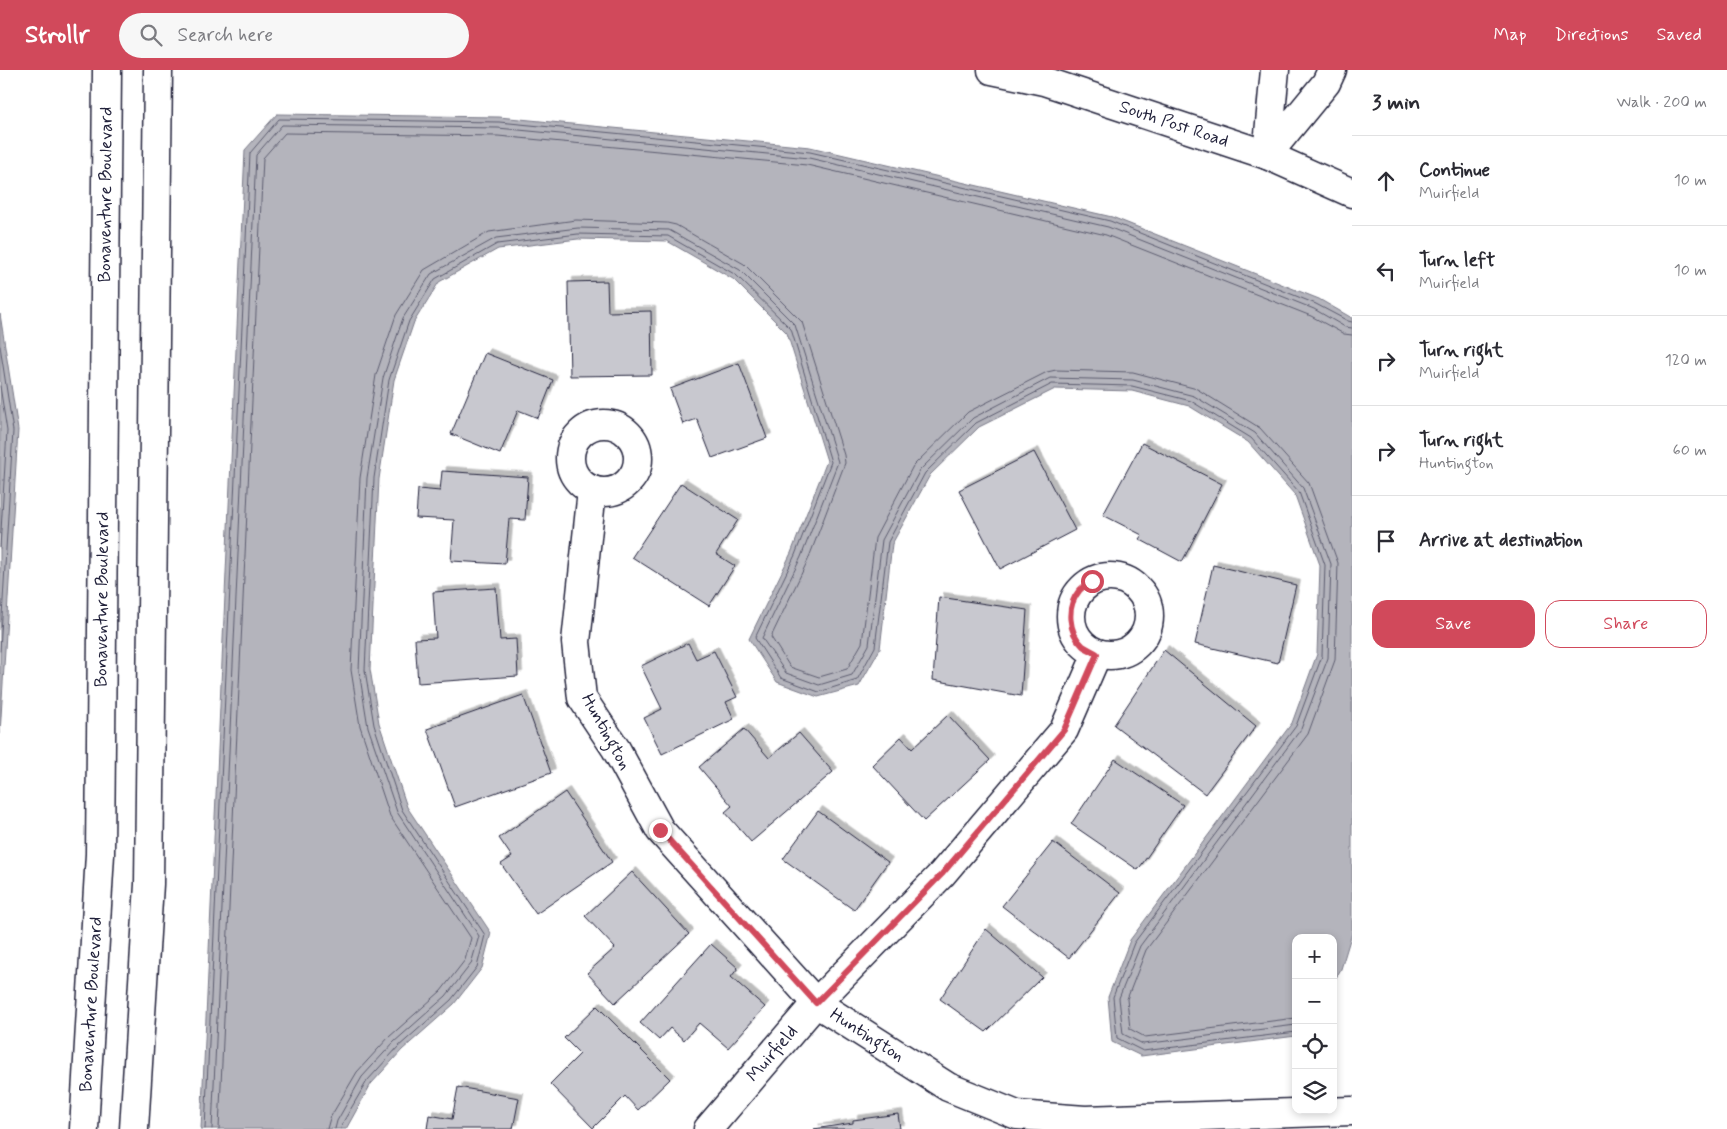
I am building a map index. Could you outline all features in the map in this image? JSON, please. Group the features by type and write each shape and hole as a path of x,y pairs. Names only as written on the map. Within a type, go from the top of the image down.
{"street":[{"name":"Bonaventure Boulevard","path":"84,1129 100,854 108,70"},
{"path":"134,1129 149,884 158,70"},
{"name":"South Post Road","path":"992,70 1044,80 1267,155 1352,193"},
{"path":"1267,155 1275,70"},
{"path":"1267,155 1329,74"},
{"name":"Huntington","path":"592,490 576,642 582,698 616,750 660,830 816,1003 948,1087 1017,1115 1085,1120 1352,1111"},
{"name":"Muirfield","path":"708,1129 816,1003 942,874 1064,730 1097,654"}],"water":[{"path":"277,114 499,117 810,147 1112,217 1319,299 1352,318 1352,933 1337,976 1337,934 1292,934 1292,1037 1141,1056 1112,1042 1108,997 1130,940 1292,723 1317,654 1320,565 1295,495 1248,442 1189,406 1132,391 1055,389 979,427 930,475 892,544 880,649 859,686 818,697 777,682 749,639 791,553 827,461 787,333 733,279 667,241 578,239 498,249 439,282 414,322 394,380 379,479 370,669 379,723 407,807 491,933 482,968 454,1004 402,1050 371,1084 346,1129 201,1129 245,150"},
{"path":"0,314 18,430 0,734"}],"building":[{"path":"607,281 608,312 651,311 652,375 570,376 568,282"},
{"path":"485,353 553,380 538,418 518,410 500,454 451,434"},
{"path":"739,363 767,438 712,458 697,419 683,424 670,389"},
{"path":"1142,443 1222,484 1182,562 1139,539 1142,535 1103,515"},
{"path":"1034,452 1075,530 1000,569 959,490"},
{"path":"442,471 528,477 525,520 509,519 505,564 451,561 454,520 416,518 418,489 440,491"},
{"path":"681,483 738,520 716,554 735,566 709,606 632,557"},
{"path":"1213,565 1296,585 1278,663 1195,644"},
{"path":"496,588 500,640 516,639 518,676 418,683 415,639 436,638 433,592"},
{"path":"939,597 1027,610 1021,696 933,680"},
{"path":"688,643 696,659 714,651 737,697 726,702 734,719 662,754 644,718 662,709 641,666"},
{"path":"1164,650 1256,726 1205,794 1114,725"},
{"path":"523,695 551,773 455,807 427,729"},
{"path":"948,715 990,760 924,821 872,765 901,737 912,749"},
{"path":"744,729 769,758 799,733 833,772 751,842 725,812 732,806 699,767"},
{"path":"1115,759 1183,805 1138,870 1071,824"},
{"path":"565,792 612,862 536,914 501,864 512,857 499,838"},
{"path":"818,811 888,862 854,910 783,859"},
{"path":"1053,842 1120,893 1069,958 1002,906"},
{"path":"632,872 689,934 615,1003 587,973 615,948 585,916"},
{"path":"986,929 1042,977 986,1032 940,999"},
{"path":"711,944 738,968 731,977 765,1007 728,1048 699,1023 684,1040 670,1028 659,1040 640,1023"},
{"path":"597,1006 670,1079 638,1110 625,1096 593,1128 550,1084 580,1054 564,1038"},
{"path":"458,1087 519,1098 513,1129 427,1129 429,1115 452,1119"},
{"path":"898,1114 900,1129 814,1129 853,1123 853,1120"}],"route":[{"path":"660,830 816,1003 942,874 1064,730 1097,654 1084,646 1074,634 1070,619 1072,604 1080,591 1092,581"}]}
